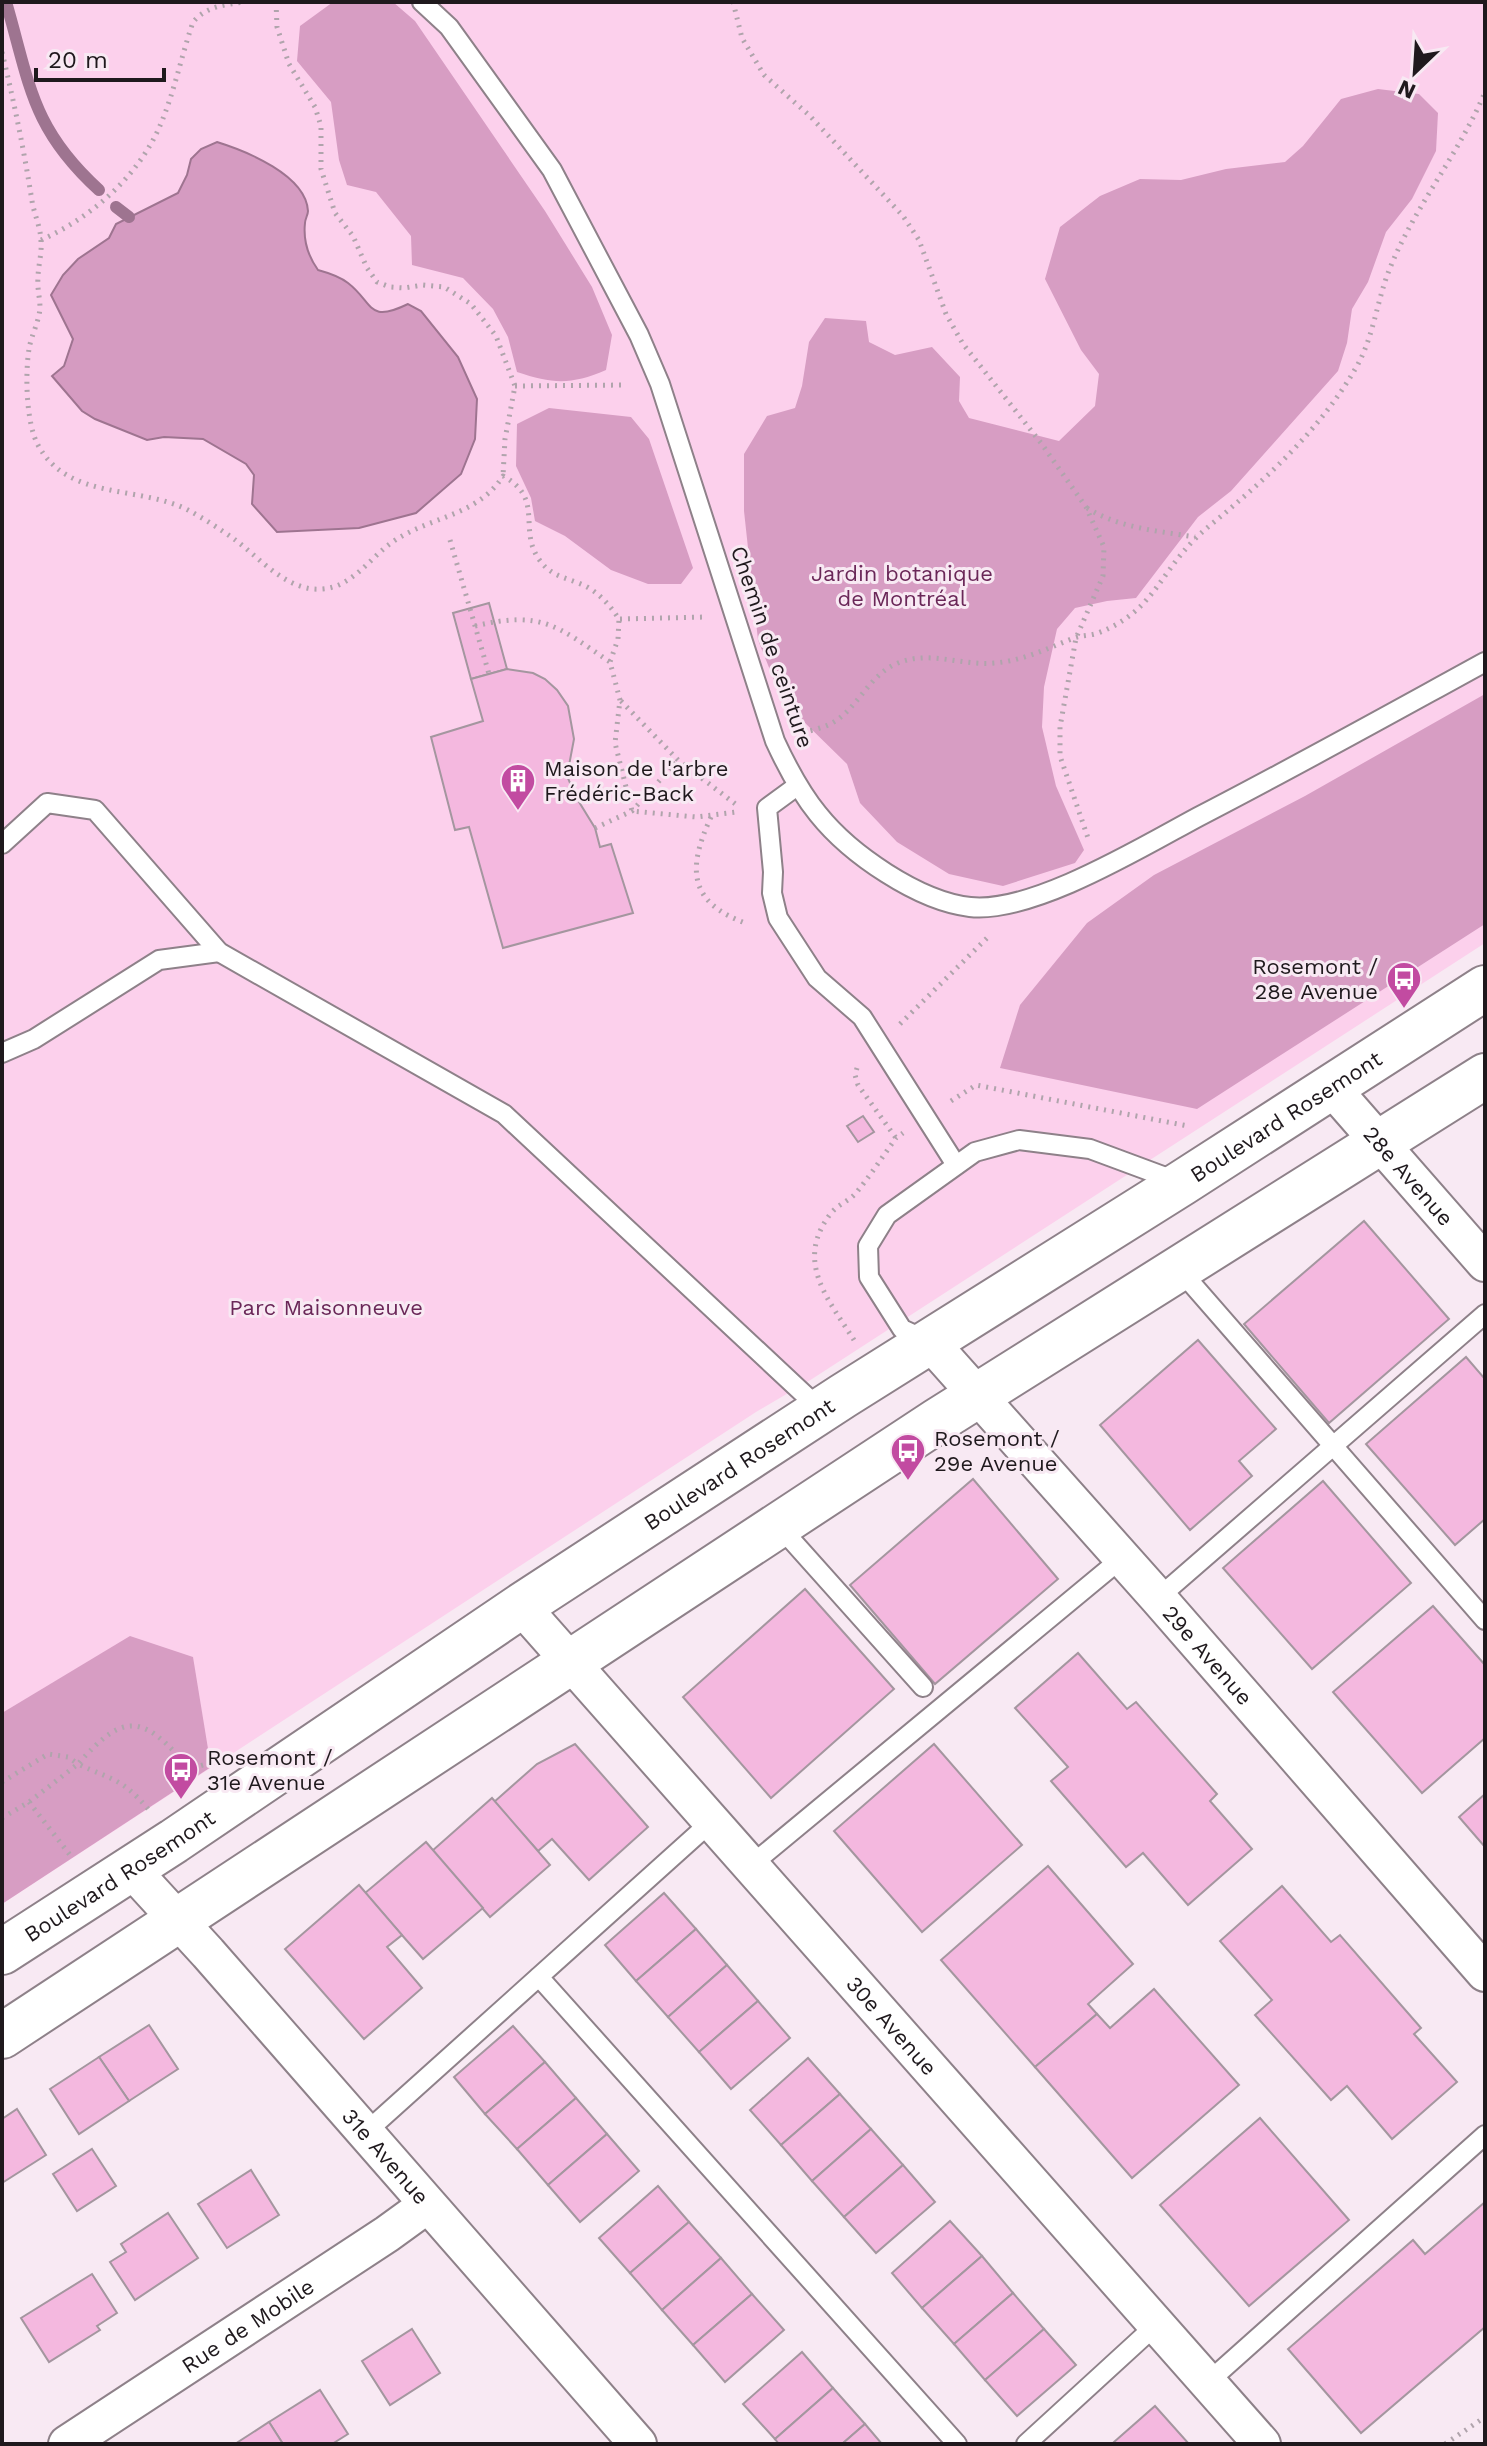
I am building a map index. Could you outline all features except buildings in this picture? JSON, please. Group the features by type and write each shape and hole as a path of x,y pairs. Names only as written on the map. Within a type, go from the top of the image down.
{"main road":[{"name":"Boulevard Rosemont","path":"2,1952 821,1410 1485,988"},
{"path":"2,2036 979,1395 1485,1076"}],"street":[{"name":"28e Avenue","path":"1331,1087 1485,1263"},
{"name":"29e Avenue","path":"929,1341 1485,1973"},
{"name":"30e Avenue","path":"521,1606 1262,2444"},
{"name":"31e Avenue","path":"131,1869 638,2444"},
{"name":"Rue de Mobile","path":"67,2444 427,2205"}],"lane":[{"name":"Chemin de ceinture","path":"422,2 449,27 552,170 639,335 660,384 775,741 797,786 819,816 845,841 903,883 969,907 998,906 1026,900 1100,869 1295,767 1485,662"},
{"path":"797,786 767,808 772,893 778,918 817,978 862,1017 956,1165"},
{"path":"2,844 47,803 95,810 219,952 504,1114 821,1410"},
{"path":"2,1053 34,1039 159,960 219,952"},
{"path":"929,1341 902,1329 885,1303 869,1277 868,1246 887,1215 975,1152 1019,1140 1090,1149 1182,1183"},
{"path":"1179,1269 1485,1620"},
{"path":"1158,1598 1485,1314"},
{"path":"779,1526 923,1687"},
{"path":"750,1866 1122,1558"},
{"path":"365,2133 711,1822"},
{"path":"539,1977 957,2444"},
{"path":"1207,2383 1485,2135"},
{"path":"1026,2444 1156,2325"}],"path":[{"path":"41,240 59,232 96,206 133,172 149,149 160,125 193,22 213,7 244,2"},
{"path":"2,52 41,240 37,280 40,310 29,349 26,390 38,445 56,468 77,482 167,501 190,511 233,539 268,568 306,587 321,589 347,581 389,544 410,531 475,506 492,493 503,476 505,439 515,386 496,336 471,304 444,287 390,287 377,282 367,268 353,236 335,213 321,169 321,126 315,107 289,64 277,27 276,2"},
{"path":"733,2 742,38 764,75 810,116 903,216 919,240 946,314 963,344 1041,443 1086,507 1104,547 1103,576 1076,638 1060,727 1060,756 1078,815 1100,869"},
{"path":"775,741 832,723 856,701 880,671 901,662 932,657 993,664 1052,649 1097,633 1123,620 1147,602 1196,537 1269,474 1326,410 1355,370 1367,344 1389,270 1410,227 1474,120 1485,92"},
{"path":"515,386 660,384"},
{"path":"503,476 526,496 531,543 541,562 560,577 587,587 619,619 618,639 610,662 620,700 615,743 632,811"},
{"path":"1086,507 1103,518 1133,527 1196,537"},
{"path":"450,540 489,674"},
{"path":"619,619 735,617"},
{"path":"475,626 504,619 533,619 572,634 610,662"},
{"path":"620,700 678,760 744,811 711,817 632,811"},
{"path":"595,828 632,811 678,760"},
{"path":"711,817 697,855 695,877 703,897 737,921 790,939"},
{"path":"879,1045 1026,900"},
{"path":"876,1108 896,1138"},
{"path":"2,1818 29,1802 78,1764 97,1741 121,1726 142,1727 166,1741 190,1769"},
{"path":"2,1782 48,1754 68,1757 131,1789 152,1814"},
{"path":"29,1802 76,1862"},
{"path":"1445,2444 1485,2417"}],"green space":[{"name":"Jardin botanique de Montréal","path":"2,2 1485,2 1485,943 812,1379 756,1412 2,1904"},
{"path":"333,2 393,2 415,21 545,211 592,287 612,335 606,370 562,381 517,372 508,337 493,309 463,278 412,265 411,236 376,192 347,185 339,160 331,102 297,61 300,26"},
{"path":"1378,89 1419,94 1438,113 1436,151 1412,199 1386,232 1368,282 1352,309 1347,343 1338,371 1231,491 1198,517 1136,598 1075,608 1057,629 1044,687 1042,727 1056,786 1084,850 1075,863 1003,886 949,874 897,842 860,803 847,764 800,718 776,685 758,640 744,511 744,454 767,416 795,408 809,342 825,318 866,321 869,342 895,355 932,347 960,377 959,401 969,418 1059,441 1095,406 1099,374 1081,350 1045,279 1060,227 1100,196 1140,179 1181,180 1226,169 1285,162 1303,146 1341,99"},
{"path":"549,408 631,417 649,439 693,568 681,584 648,584 611,570 565,536 535,521 531,498 516,466 517,424"},
{"path":"1485,694 1485,924 1197,1109 1000,1068 1020,1005 1087,923 1154,875 1305,796"},
{"path":"130,1636 193,1657 211,1767 2,1904 2,1713"}],"shaded area":[{"path":"217,142 273,166 297,186 305,198 308,211 305,222 307,248 318,270 345,281 378,311 395,310 408,304 421,311 458,357 477,399 475,439 461,474 416,513 359,528 277,532 252,504 254,475 246,464 203,439 164,437 147,440 95,419 82,411 52,376 64,366 73,339 51,295 63,275 78,259 109,238 116,224 178,193 191,159 201,149"}],"waterway":[{"path":"6,2 28,81 46,125 76,167 99,190"},
{"path":"116,207 129,217"}],"place":[{"name":"Maison de l'arbre Frédéric-Back","path":"518,812"},
{"name":"Rosemont / 28e Avenue","path":"1404,1010"},
{"name":"Rosemont / 29e Avenue","path":"908,1482"},
{"name":"Rosemont / 31e Avenue","path":"181,1801"}],"park label":[{"name":"Parc Maisonneuve","path":"326,1307"}]}
